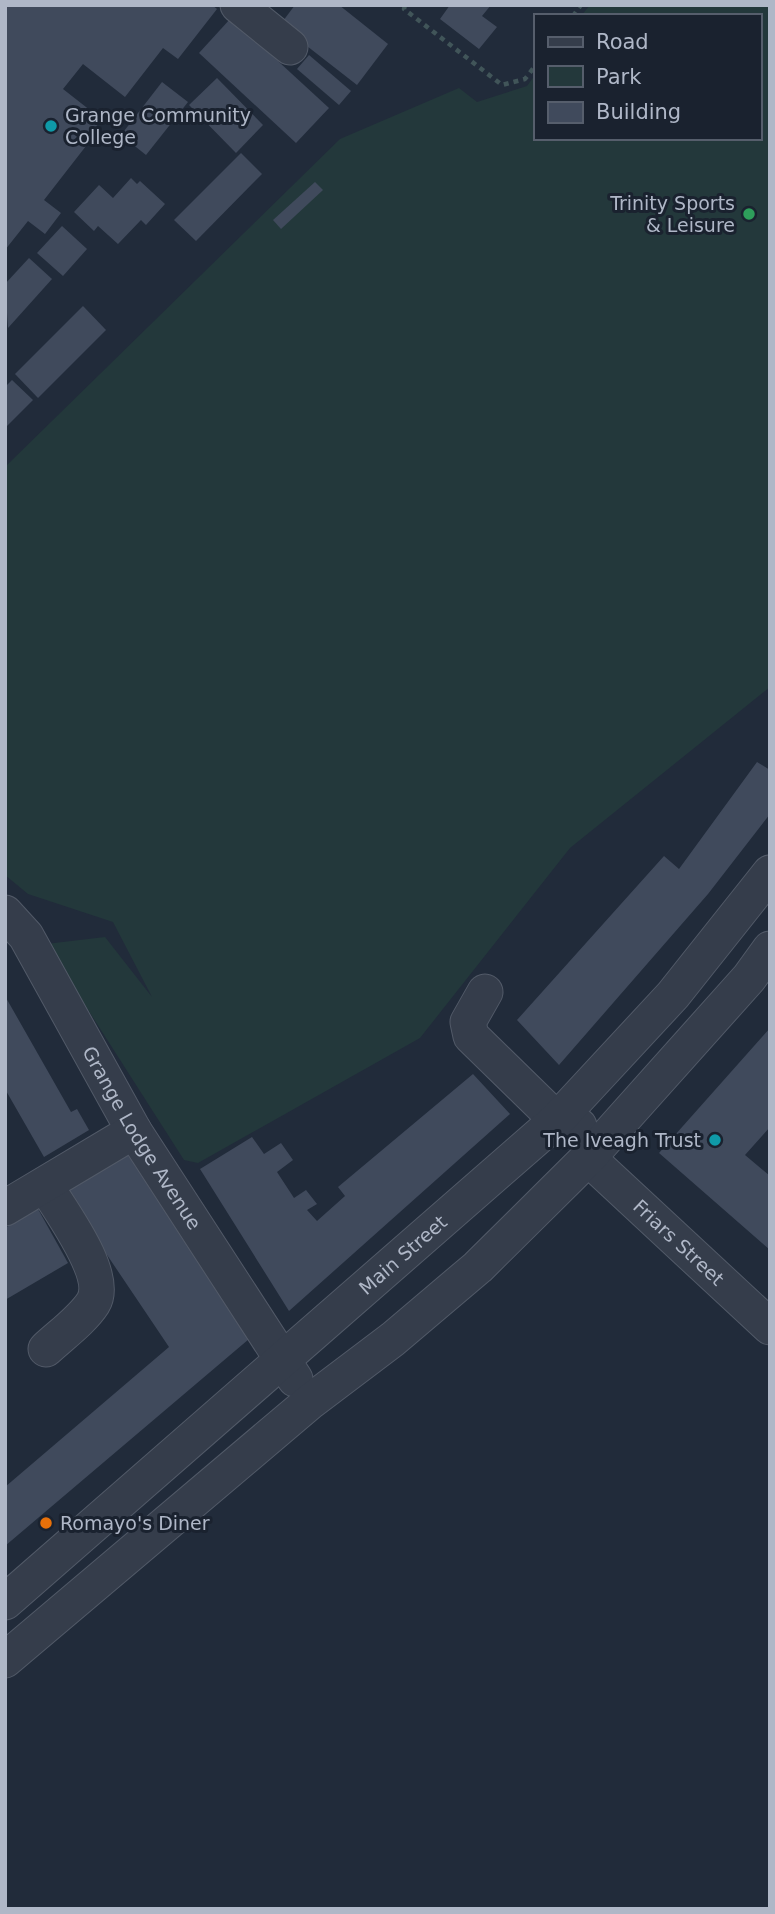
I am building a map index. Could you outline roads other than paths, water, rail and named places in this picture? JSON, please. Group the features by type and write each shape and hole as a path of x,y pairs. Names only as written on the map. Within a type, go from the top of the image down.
{"street":[{"path":"238,5 290,47"},
{"name":"Main Street","path":"5,1602 557,1120 673,995 770,873"},
{"name":"Grange Lodge Avenue","path":"5,913 26,936 134,1131 282,1362 311,1401"},
{"path":"5,1660 311,1401 393,1339 478,1267 599,1146 749,978 770,949"},
{"path":"485,992 468,1022 462,1042 557,1120 599,1146"},
{"path":"5,1208 134,1131"},
{"name":"Friars Street","path":"599,1146 770,1327"},
{"path":"44,1185 94,1268 97,1292 94,1301 83,1315 46,1349"},
{"path":"5,1632 72,1604"}],"place":[{"name":"Grange Community College","path":"51,126"},
{"name":"Trinity Sports & Leisure","path":"749,214"},
{"name":"The Iveagh Trust","path":"715,1140"},
{"name":"Romayo's Diner","path":"46,1523"}]}
